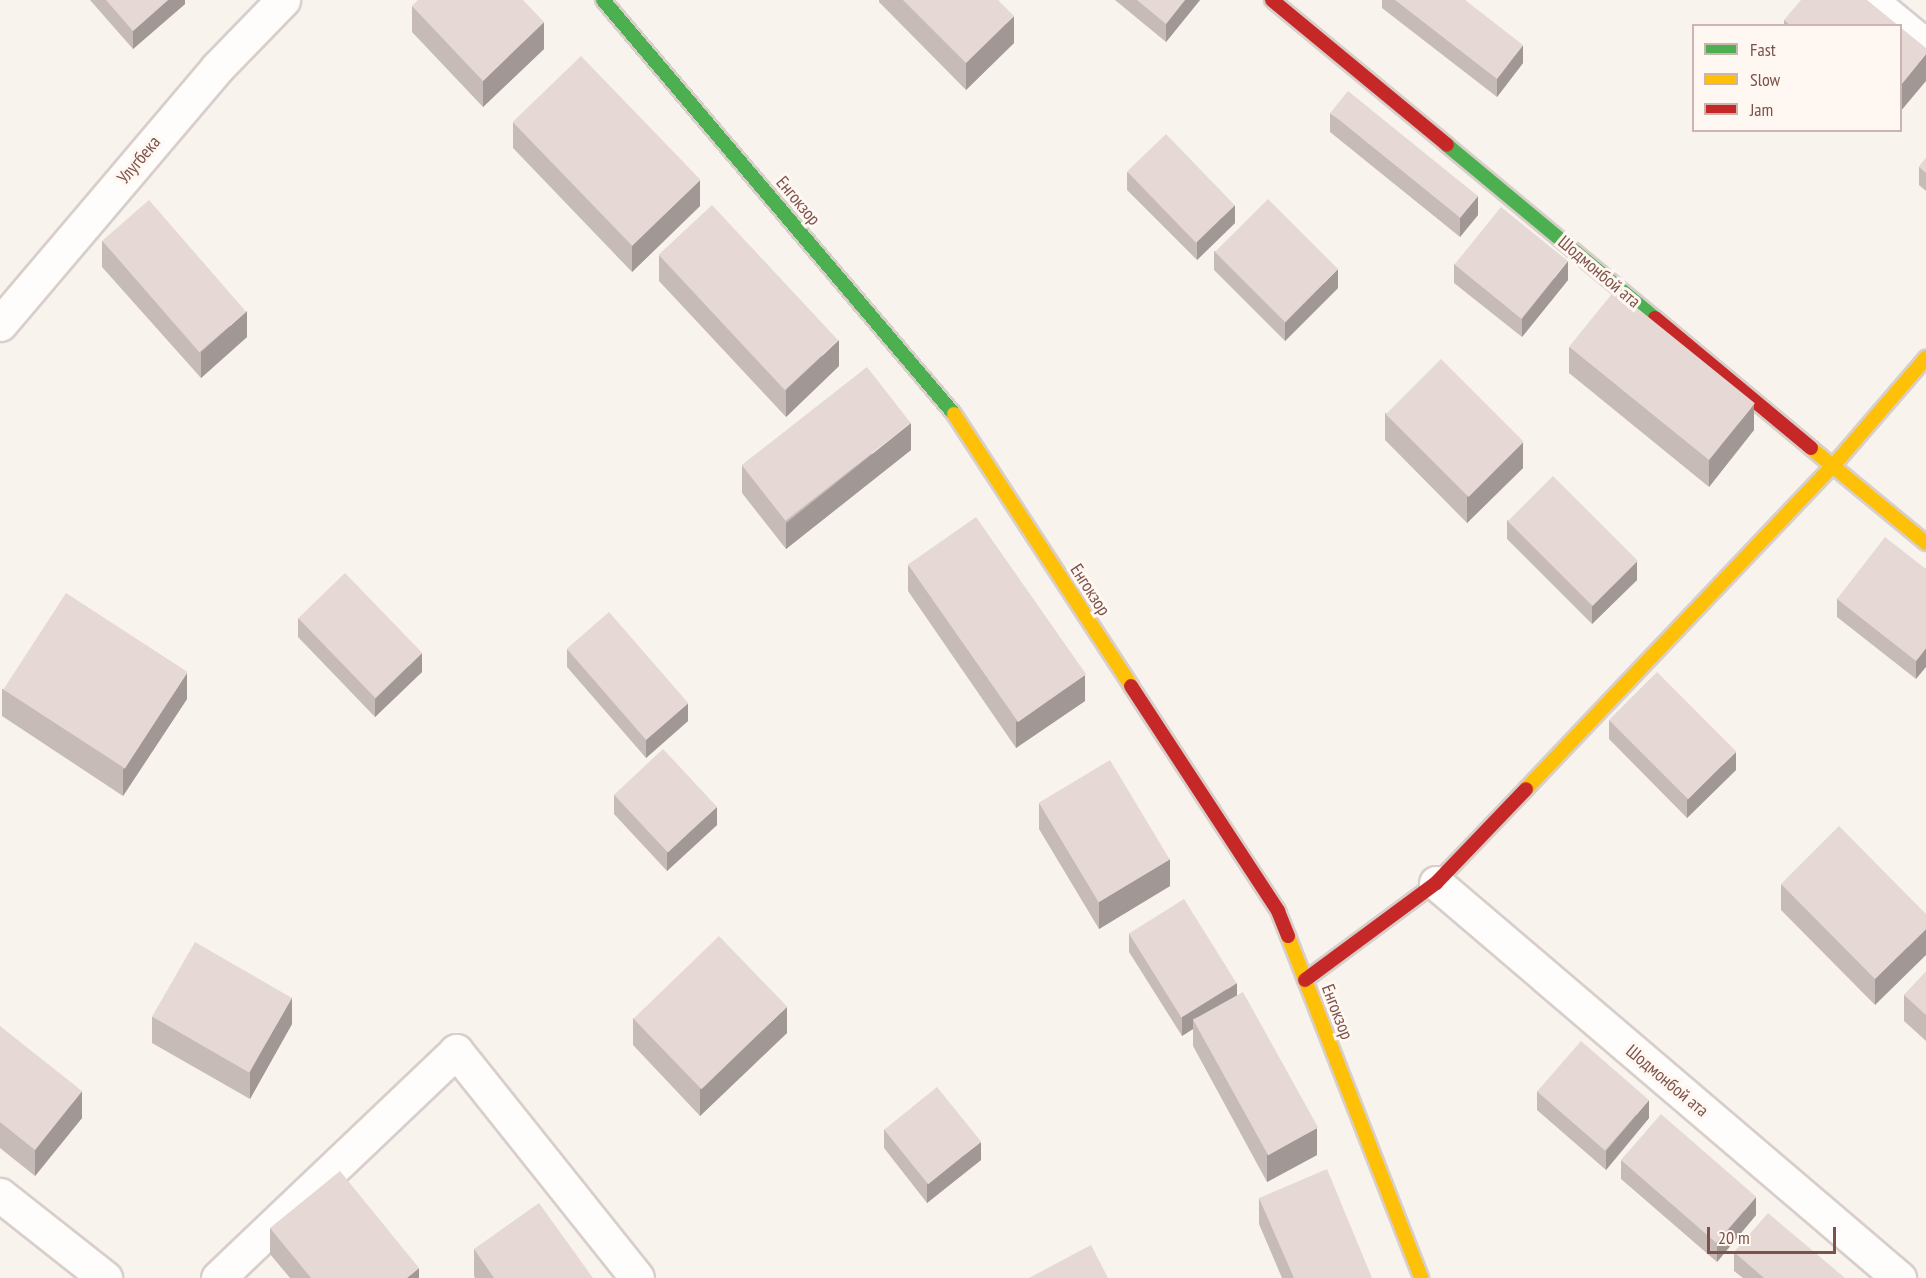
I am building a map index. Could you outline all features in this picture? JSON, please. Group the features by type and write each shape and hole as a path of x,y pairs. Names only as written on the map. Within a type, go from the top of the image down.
{"street":[{"name":"Улугбека","path":"0,324 217,68 283,0"},
{"name":"Енгокзор","path":"603,0 949,407 1278,910 1421,1278"},
{"name":"Шодмонбой ата","path":"1272,0 1926,543"},
{"path":"1870,0 1899,24"},
{"path":"1902,26 1926,46"},
{"path":"1305,980 1436,883 1833,466 1926,358"},
{"name":"Шодмонбой ата","path":"1436,883 1899,1278"},
{"path":"218,1278 456,1051 637,1278"},
{"path":"0,1195 105,1278"}],"building":[{"path":"106,0 168,0 133,31"},
{"path":"418,0 523,0 544,22 483,81 412,6"},
{"path":"903,0 998,0 1014,16 966,63"},
{"path":"1137,0 1185,0 1166,24"},
{"path":"1395,0 1465,0 1523,45 1497,79"},
{"path":"1801,0 1867,0 1897,24 1789,24 1784,20"},
{"path":"1902,29 1926,48 1926,54 1902,84"},
{"path":"581,56 700,180 632,246 513,122"},
{"path":"1348,91 1478,196 1460,218 1330,113"},
{"path":"1166,134 1235,205 1196,243 1127,172"},
{"path":"1926,158 1926,173 1919,167"},
{"path":"1268,199 1338,269 1285,322 1215,252"},
{"path":"149,200 246,312 199,352 102,241"},
{"path":"712,205 838,340 785,390 659,255"},
{"path":"1501,207 1568,261 1521,319 1454,265"},
{"path":"1615,290 1755,403 1709,460 1569,347"},
{"path":"1441,359 1524,442 1469,497 1386,414"},
{"path":"867,367 911,423 785,521 742,465"},
{"path":"1553,476 1638,561 1593,606 1508,521"},
{"path":"976,517 1086,674 1018,722 908,565"},
{"path":"1885,537 1926,569 1926,648 1916,661 1837,599"},
{"path":"345,573 422,653 375,698 298,618"},
{"path":"66,593 188,672 125,768 3,689"},
{"path":"609,612 688,703 646,740 567,649"},
{"path":"1657,672 1736,751 1688,799 1609,720"},
{"path":"663,749 717,807 668,852 614,795"},
{"path":"1110,760 1170,859 1099,902 1039,803"},
{"path":"1839,826 1926,914 1926,929 1875,979 1781,884"},
{"path":"1184,899 1236,983 1181,1017 1129,933"},
{"path":"719,936 787,1006 701,1089 633,1019"},
{"path":"195,942 292,998 249,1072 152,1016"},
{"path":"1926,972 1926,1015 1904,995"},
{"path":"1243,992 1318,1128 1268,1155 1193,1020"},
{"path":"0,1026 82,1091 35,1150 0,1122"},
{"path":"1581,1041 1649,1100 1605,1151 1537,1092"},
{"path":"937,1087 981,1141 928,1184 884,1130"},
{"path":"1661,1114 1756,1197 1716,1243 1621,1160"},
{"path":"1327,1169 1372,1278 1294,1278 1259,1198"},
{"path":"340,1171 419,1268 407,1278 311,1278 270,1228"},
{"path":"539,1203 593,1278 494,1278 474,1249"},
{"path":"1768,1213 1845,1278 1764,1278 1734,1252"},
{"path":"1091,1245 1108,1278 1029,1278"}],"traffic: fast":[{"path":"603,0 954,414"},
{"path":"1447,145 1655,318"}],"traffic: slow":[{"path":"1526,789 1833,466 1926,358"},
{"path":"954,414 1131,686"},
{"path":"1811,448 1926,543"},
{"path":"1288,936 1421,1278"}],"traffic: jam":[{"path":"1272,0 1447,145"},
{"path":"1655,318 1811,448"},
{"path":"1131,686 1278,911 1288,936"},
{"path":"1305,980 1436,883 1526,789"}]}
